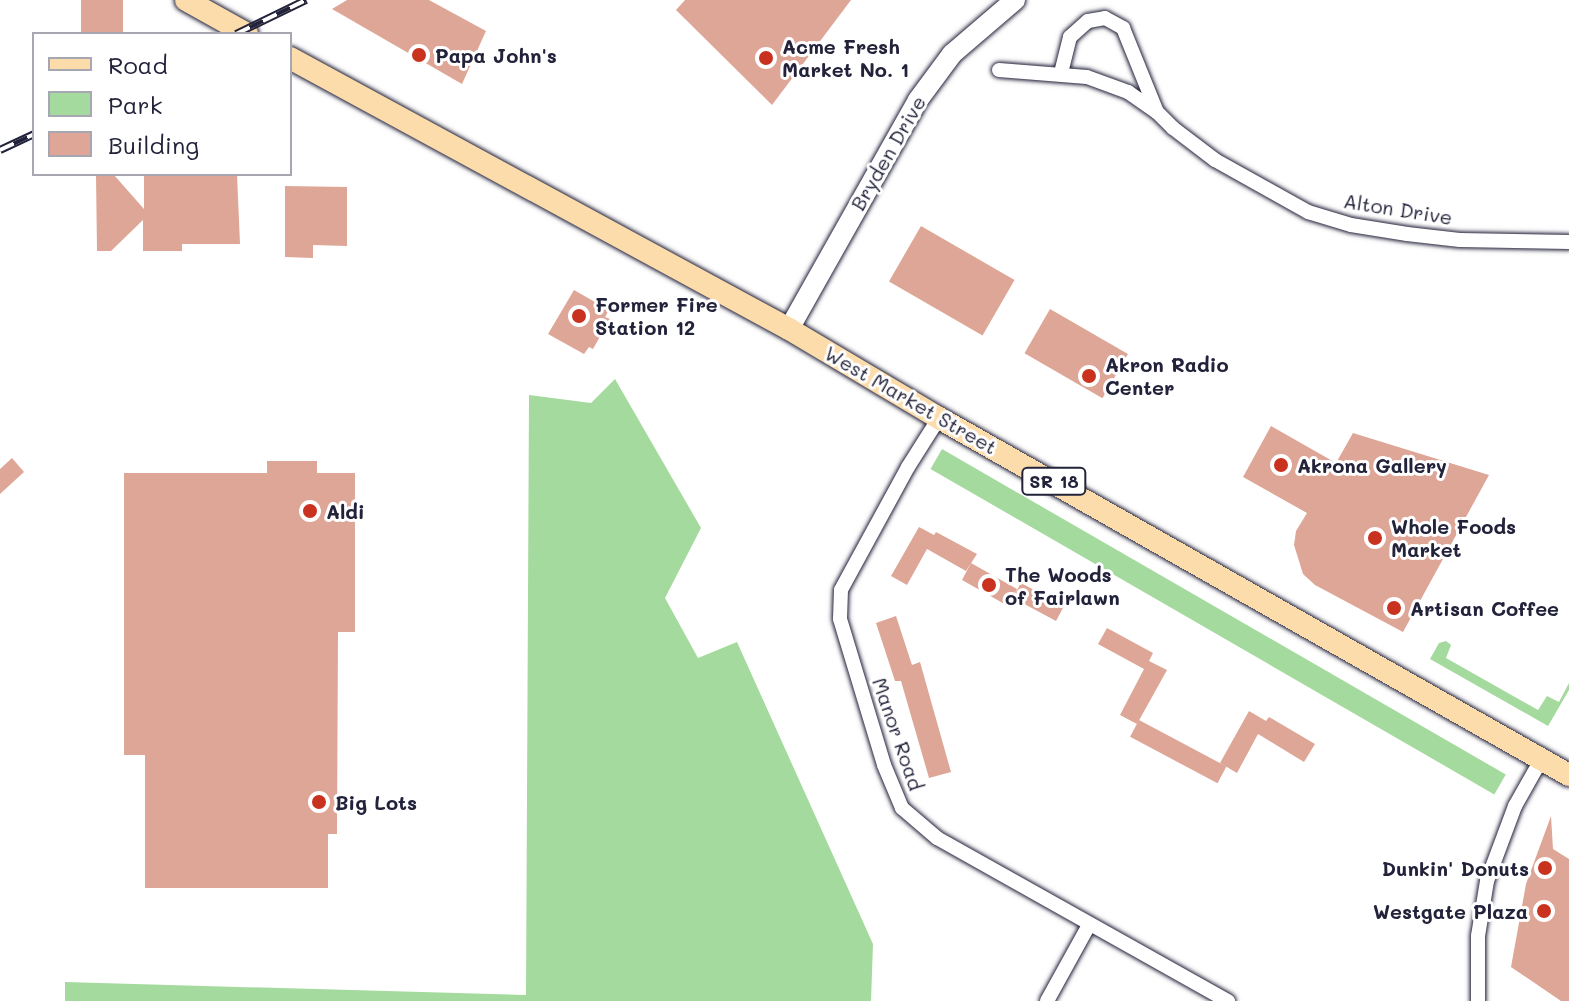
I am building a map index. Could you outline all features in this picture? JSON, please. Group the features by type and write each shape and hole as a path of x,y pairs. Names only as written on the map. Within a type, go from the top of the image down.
{"main road":[{"path":"186,0 243,32"},
{"name":"West Market Street","path":"292,59 789,329 939,418 1569,775"}],"street":[{"name":"Bryden Drive","path":"789,329 918,100 952,54 1015,0"},
{"name":"Alton Drive","path":"1157,112 1123,28 1105,18 1088,21 1070,37 1061,73 1087,77 1128,92 1215,160 1308,212 1351,225 1407,234 1569,242"},
{"path":"999,70 1061,73"},
{"name":"Manor Road","path":"939,418 908,467 841,590 840,619 884,765 902,808 937,838 1228,1001"},
{"path":"1478,1001 1478,936 1487,881 1515,806 1542,758"},
{"path":"1047,1001 1089,925"}],"green space":[{"path":"615,379 701,528 665,598 698,658 737,642 873,944 871,1001 65,1001 65,982 526,995 529,395 591,403"},
{"path":"942,449 1506,774 1494,794 930,469"},
{"path":"1446,641 1451,645 1446,658 1538,710 1547,696 1559,702 1569,683 1569,690 1548,726 1430,659 1439,643"}],"building":[{"path":"81,0 123,0 123,32 81,32"},
{"path":"347,0 429,0 486,31 462,84 332,9"},
{"name":"Acme Fresh Market No. 1","path":"685,0 851,0 772,105 676,10"},
{"path":"96,176 115,176 144,209 144,176 237,176 240,244 182,244 182,251 143,251 143,220 111,251 97,251"},
{"path":"285,186 347,187 347,246 313,245 313,258 285,257"},
{"path":"921,226 1015,280 983,335 889,281"},
{"path":"574,290 609,310 605,317 610,319 593,349 589,347 584,354 548,334"},
{"name":"Akron Radio Center","path":"1050,309 1128,354 1102,398 1024,353"},
{"name":"Whole Foods Market","path":"1271,426 1336,463 1353,433 1489,475 1403,632 1315,585 1303,574 1294,545 1296,531 1307,513 1243,477"},
{"path":"12,458 24,472 0,494 0,469"},
{"path":"267,461 317,461 317,473 355,473 355,632 338,632 337,834 328,834 328,888 145,888 145,755 124,755 124,473 267,473"},
{"path":"919,527 934,535 936,532 977,554 966,571 927,549 907,585 891,576"},
{"path":"971,563 1017,589 1013,597 1021,583 1064,606 1056,621 1013,598 1008,606 962,580"},
{"path":"896,616 912,665 920,662 951,772 929,778 901,681 895,681 876,623"},
{"path":"1107,628 1153,653 1149,661 1167,670 1137,724 1120,715 1144,669 1098,644"},
{"path":"1249,711 1266,721 1269,717 1315,744 1304,762 1258,734 1237,773 1220,763"},
{"path":"1139,720 1226,766 1217,783 1130,737"},
{"name":"Westgate Plaza","path":"1551,816 1553,849 1569,859 1569,1001 1561,1001 1511,967 1526,884"}],"railway":[{"path":"240,32 306,0"},
{"path":"0,150 32,135"}],"place":[{"name":"Papa John's","path":"419,55"},
{"name":"Acme Fresh Market No. 1","path":"766,58"},
{"name":"Former Fire Station 12","path":"579,316"},
{"name":"Akron Radio Center","path":"1089,376"},
{"name":"Akrona Gallery","path":"1281,465"},
{"name":"Aldi","path":"310,511"},
{"name":"Whole Foods Market","path":"1375,538"},
{"name":"The Woods of Fairlawn","path":"989,585"},
{"name":"Artisan Coffee","path":"1394,608"},
{"name":"Big Lots","path":"319,802"},
{"name":"Dunkin' Donuts","path":"1545,868"},
{"name":"Westgate Plaza","path":"1544,911"}]}
